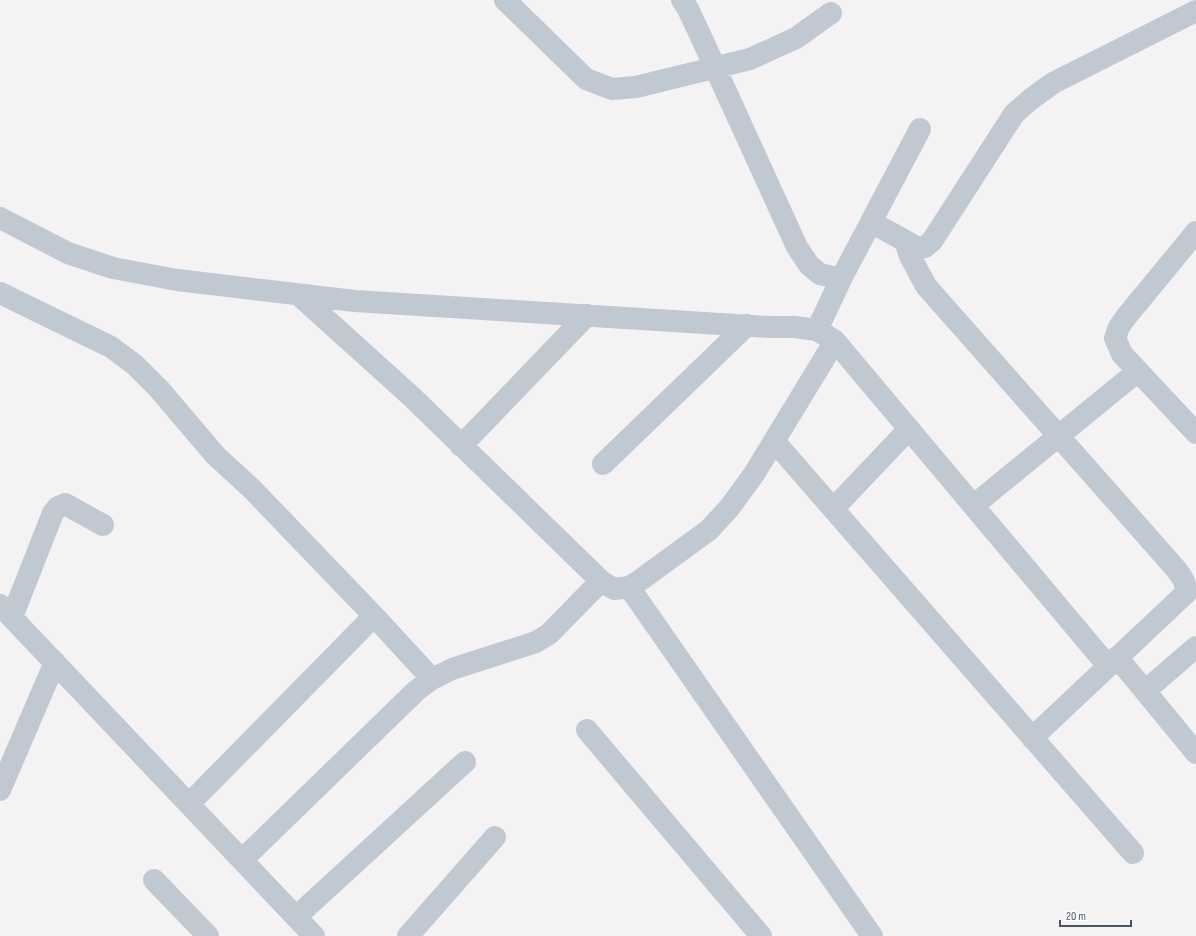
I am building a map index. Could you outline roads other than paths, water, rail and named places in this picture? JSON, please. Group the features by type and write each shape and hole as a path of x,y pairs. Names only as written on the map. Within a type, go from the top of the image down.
{"street":[{"path":"505,0 586,79 612,88 636,88 750,59 796,38 831,14"},
{"path":"682,0 688,9 798,248 809,265 820,274 841,279"},
{"path":"871,222 918,248 925,247 932,241 1014,114 1031,99 1053,83 1196,11"},
{"path":"299,294 412,398 601,581 614,589 629,587 709,530 730,507 754,474 774,441 826,335 841,279 920,129"},
{"path":"0,218 68,253 113,268 177,280 355,301 795,327 826,335 1113,662 1145,691 1196,753"},
{"path":"1196,232 1126,317 1119,327 1115,338 1122,354 1196,433"},
{"path":"905,241 910,256 926,286 1176,569 1184,579 1186,586 1186,593 1032,738"},
{"path":"0,293 111,346 135,365 160,389 216,456 252,489 374,616 432,679"},
{"path":"461,446 587,315"},
{"path":"603,464 747,325"},
{"path":"974,505 1138,371"},
{"path":"833,509 909,429"},
{"path":"774,441 1132,853"},
{"path":"104,525 65,504 58,507 53,514 6,611 314,936"},
{"path":"242,860 417,690 432,679 452,669 536,642 549,634 601,581"},
{"path":"629,587 872,936"},
{"path":"189,804 374,616"},
{"path":"1145,691 1196,647"},
{"path":"0,790 55,662"},
{"path":"587,730 761,936"},
{"path":"296,917 465,762"},
{"path":"408,936 495,837"},
{"path":"154,880 208,936"}]}
